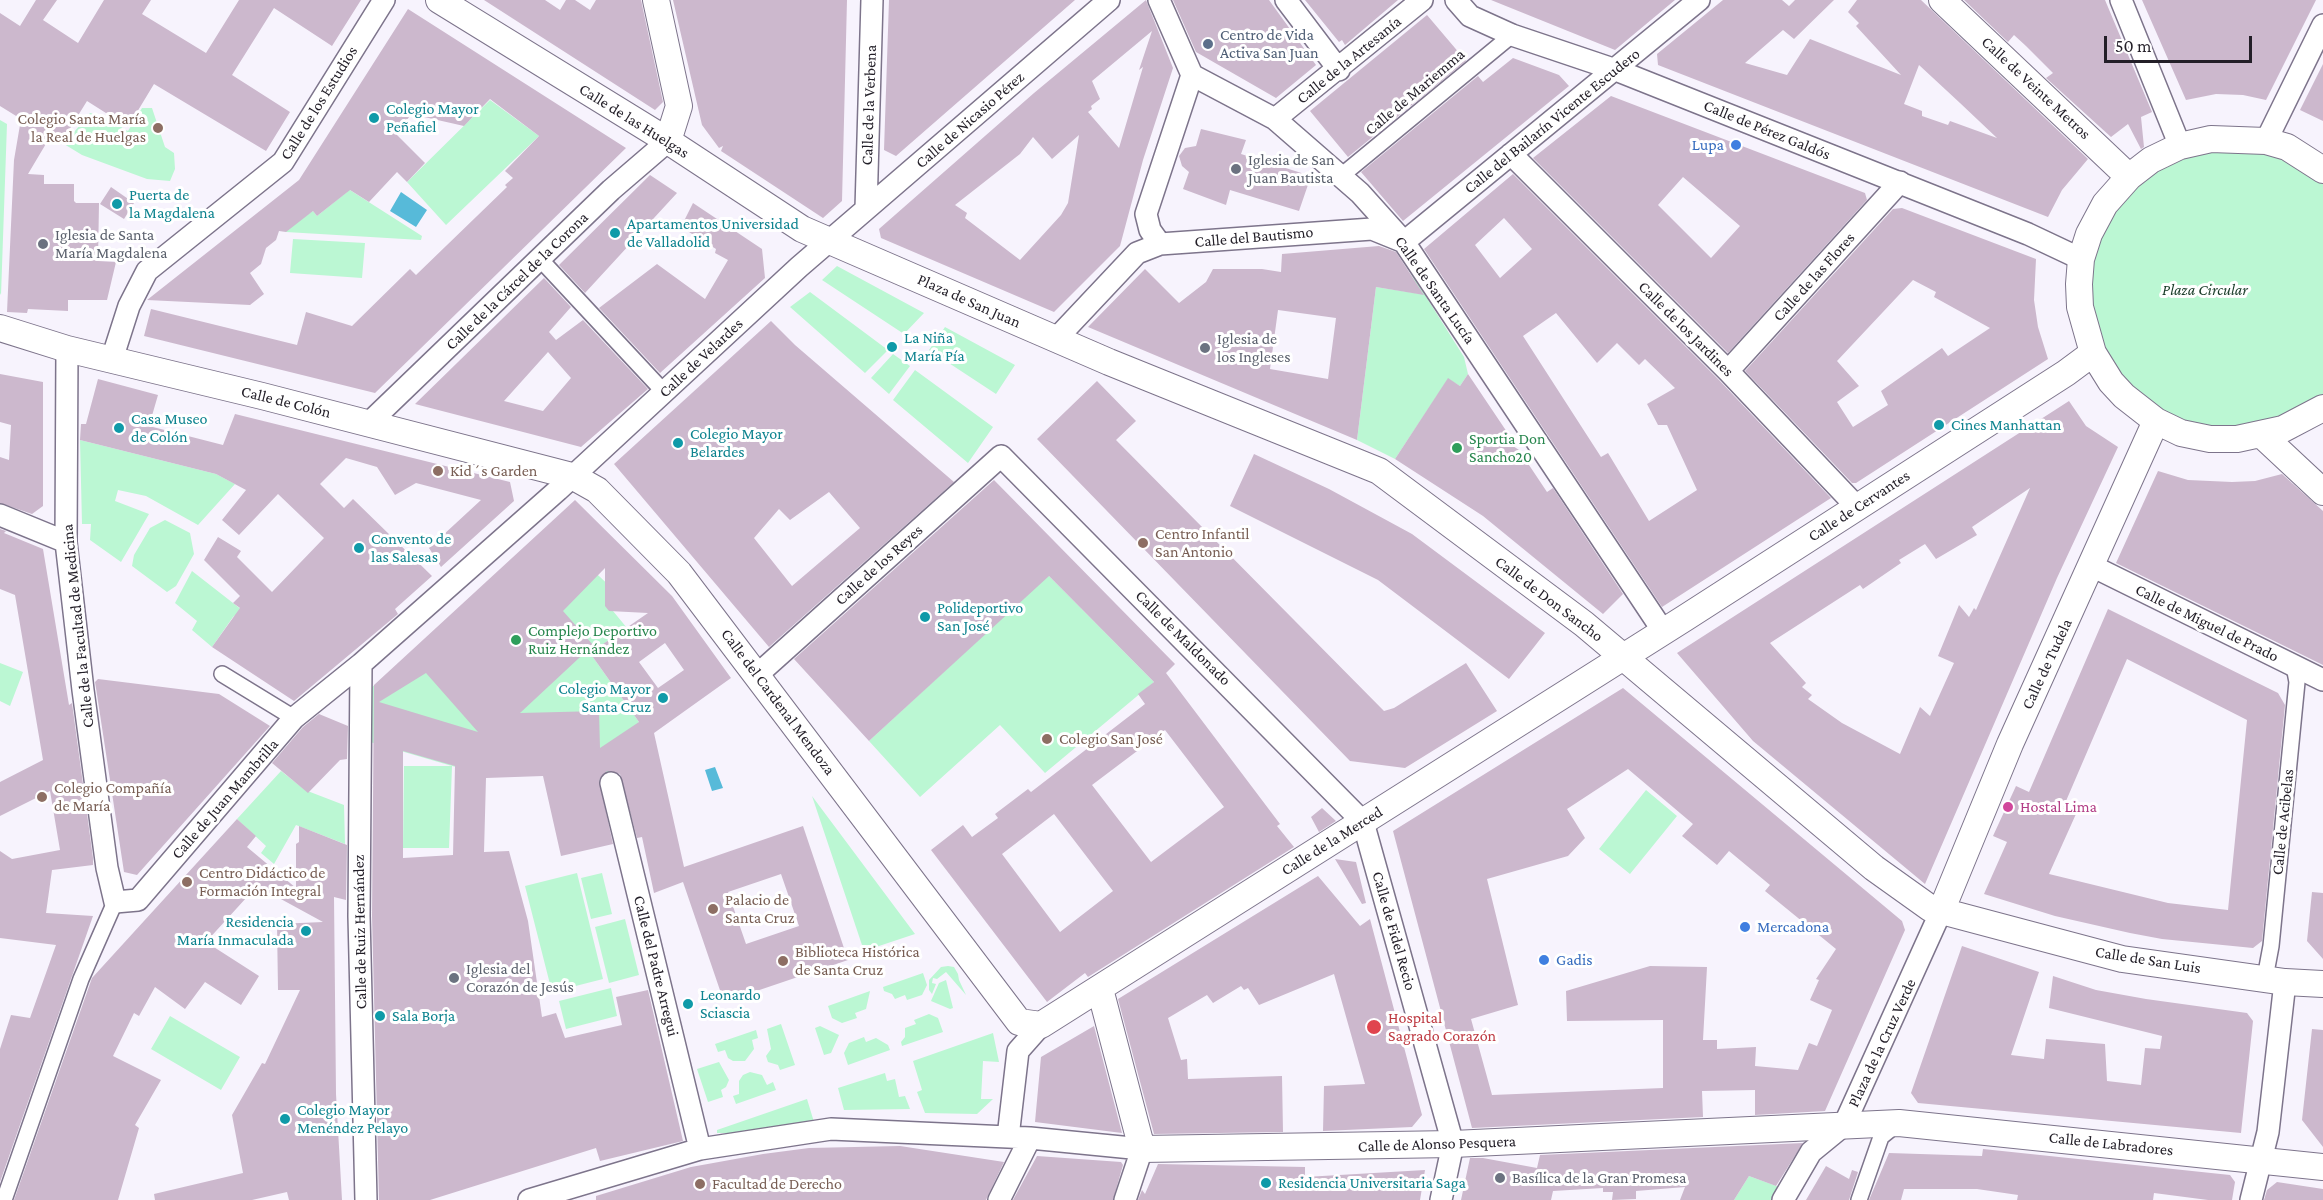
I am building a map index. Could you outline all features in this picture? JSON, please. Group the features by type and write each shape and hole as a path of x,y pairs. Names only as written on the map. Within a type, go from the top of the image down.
{"street":[{"name":"Calle de los Estudios","path":"112,359 129,306 147,271 283,162 384,0"},
{"name":"Calle de las Huelgas","path":"439,0 668,141 802,229 830,240"},
{"path":"656,0 679,106 668,141"},
{"name":"Calle de la Verbena","path":"866,209 872,0"},
{"name":"Calle de Nicasio Pérez","path":"830,240 1109,0"},
{"path":"1159,0 1192,75 1146,214 1150,230 1160,244"},
{"path":"1286,0 1339,70"},
{"name":"Calle de la Artesanía","path":"1275,119 1339,70 1422,0"},
{"name":"Calle de Pérez Galdós","path":"1456,0 1470,16 1512,35 1616,70 2028,234 2081,259"},
{"name":"Calle del Bailarín Vicente Escudero","path":"1404,242 1699,0"},
{"name":"Calle de Veinte Metros","path":"1942,0 2129,177"},
{"path":"2121,0 2181,146"},
{"path":"2266,141 2323,25"},
{"name":"Calle de Mariemma","path":"1341,176 1512,35"},
{"name":"Calle de Santa Lucía","path":"1192,75 1275,119 1360,193 1404,242 1663,631"},
{"path":"2323,170 2286,147 2266,141 2211,139 2181,146 2151,160 2129,177 2105,204 2089,234 2081,259 2080,307 2093,353 2116,387 2130,402 2156,421 2181,433 2210,440 2263,436 2313,416 2323,408"},
{"name":"Calle de la Cárcel de la Corona","path":"369,423 611,190 668,141"},
{"name":"Calle de los Jardines","path":"1511,154 1728,371 1857,507"},
{"name":"Calle de las Flores","path":"1728,371 1900,183"},
{"path":"1349,229 1359,216 1360,193"},
{"name":"Calle del Bautismo","path":"1056,339 1137,253 1160,244 1349,229 1371,229 1404,242"},
{"name":"Plaza de San Juan","path":"830,240 1109,362"},
{"name":"Calle de Velardes","path":"572,476 830,240"},
{"path":"540,259 664,392"},
{"name":"Calle de Colón","path":"0,328 67,349 369,423 572,476"},
{"name":"Calle de la Facultad de Medicina","path":"67,349 66,542 83,690 114,902"},
{"name":"Calle de Cervantes","path":"1623,657 2066,374 2093,353"},
{"name":"Calle de Don Sancho","path":"1109,362 1379,471 1584,624 1874,868 1922,904 1942,909"},
{"name":"Calle de Tudela","path":"1942,909 2010,744 2156,421"},
{"path":"2263,436 2323,492"},
{"name":"Calle de los Reyes","path":"757,675 1000,456"},
{"name":"Calle de Maldonado","path":"1000,456 1363,822"},
{"name":"Calle de Juan Mambrilla","path":"114,902 138,900 294,718 361,664 572,476"},
{"name":"Calle del Cardenal Mendoza","path":"572,476 606,498 680,573 1019,1022 1041,1026"},
{"path":"0,515 66,542"},
{"name":"Calle de Miguel de Prado","path":"2092,566 2323,680"},
{"name":"Calle de la Merced","path":"1041,1026 1623,657"},
{"name":"Calle de Ruiz Hernández","path":"361,664 359,916 366,1200"},
{"name":"Calle de Acibelas","path":"2251,1200 2268,1132 2275,980 2271,946 2297,682 2294,666"},
{"path":"222,674 294,718"},
{"name":"Calle del Padre Arregui","path":"611,783 700,1149"},
{"name":"Calle de Fidel Recio","path":"1363,822 1453,1144"},
{"path":"4,1200 81,979 114,902"},
{"name":"Calle de San Luis","path":"1942,909 2122,959 2275,980 2323,984"},
{"name":"Plaza de la Cruz Verde","path":"1899,1123 1844,1125 1942,909"},
{"path":"1100,989 1142,1149 1125,1200"},
{"path":"1008,1137 1018,1051 1041,1026"},
{"path":"1859,1200 1881,1137 1899,1123"},
{"name":"Calle de Labradores","path":"1899,1123 2323,1167"},
{"path":"1783,1200 1811,1152 1844,1125"},
{"name":"Calle de Alonso Pesquera","path":"529,1200 700,1149 831,1129 1030,1138 1142,1149 1453,1144 1844,1125"},
{"path":"999,1200 1030,1138"},
{"path":"1441,1200 1453,1144"}],"green space":[{"path":"490,100 539,136 446,225 407,182"},
{"path":"142,108 152,108 165,147 174,153 175,169 170,181 147,179 82,155 64,144 90,113 102,116 128,131"},
{"path":"0,120 7,124 1,295 0,293"},
{"name":"Plaza Circular","path":"2246,145 2306,165 2323,178 2323,399 2263,430 2184,426 2134,397 2099,349 2087,284 2100,228 2133,182 2183,153"},
{"path":"342,185 422,236 421,240 286,232 287,227 313,211 317,216 347,192"},
{"path":"293,239 365,243 362,278 290,273"},
{"path":"837,266 924,313 904,334 822,280"},
{"path":"1408,268 1464,357 1468,374 1460,386 1448,379 1395,459 1357,440 1376,287 1421,294"},
{"path":"810,292 888,350 865,373 790,307"},
{"path":"945,327 1015,365 996,394 929,350"},
{"path":"893,354 910,366 889,394 871,378"},
{"path":"915,370 993,427 968,463 893,400"},
{"path":"80,440 216,474 235,484 198,525 146,496 118,490 115,501 149,514 121,562 90,540 91,524 82,524"},
{"path":"165,520 190,533 194,554 176,586 167,592 132,566 134,555 150,528"},
{"name":"Complejo Deportivo Ruiz Hernández","path":"568,547 615,591 613,611 627,628 590,653 639,722 614,773 494,777 370,742 371,688 392,670"},
{"path":"192,571 242,610 233,617 212,647 192,630 197,621 175,603"},
{"path":"1048,575 1154,682 1045,773 1000,725 920,797 869,741"},
{"path":"0,663 23,672 10,706 0,701"},
{"path":"404,766 452,766 449,848 403,848"},
{"path":"281,771 305,790 344,805 345,844 296,825 274,864 261,853 266,846 237,819"},
{"path":"1646,790 1677,816 1630,874 1599,849"},
{"path":"812,796 915,934 864,951"},
{"path":"577,873 603,979 552,992 525,886"},
{"path":"602,873 612,914 591,919 581,878"},
{"path":"625,919 639,975 609,983 595,927"},
{"path":"941,967 954,967 966,995 946,972 937,979 933,978 932,983 936,984 932,994 929,990 929,980"},
{"path":"923,973 927,985 922,995 907,1000 905,995 895,999 892,994 884,991 883,987"},
{"path":"946,980 953,1008 950,1009 931,1001 939,983"},
{"path":"611,988 617,1016 566,1029 559,1001"},
{"path":"870,991 866,1009 855,1013 857,1018 842,1023 832,1018 828,1006"},
{"path":"929,1014 938,1018 943,1032 902,1046 905,1028 916,1024 914,1020"},
{"path":"170,1016 240,1057 221,1090 151,1049"},
{"path":"781,1024 795,1065 780,1070 778,1065 768,1062 766,1056 771,1049 767,1029"},
{"path":"820,1026 839,1035 831,1053 824,1055 815,1028"},
{"path":"756,1030 758,1038 752,1040 754,1049 745,1061 733,1061 728,1058 725,1050 718,1052 715,1044"},
{"path":"993,1033 999,1062 983,1061 981,1099 993,1099 977,1114 925,1113 917,1092 922,1090 913,1061"},
{"path":"864,1037 866,1042 876,1038 888,1045 890,1050 848,1065 844,1053 849,1043"},
{"path":"719,1062 729,1080 726,1087 721,1090 723,1097 708,1102 697,1069"},
{"path":"750,1072 762,1075 767,1085 773,1082 776,1090 736,1104 733,1096 739,1094 739,1081 743,1075"},
{"path":"885,1073 887,1081 895,1079 899,1097 905,1096 910,1109 844,1110 838,1088"},
{"path":"807,1099 814,1122 737,1133 717,1133 717,1130"},
{"path":"1749,1176 1779,1187 1771,1200 1734,1200"}],"water":[{"path":"401,192 427,210 416,227 390,211"},
{"path":"715,767 723,788 712,791 705,770"}],"building":[{"path":"36,0 57,0 43,20 78,43 104,0 151,0 142,14 206,53 239,0 361,0 332,46 274,8 232,75 290,112 266,151 154,84 128,127 87,101 61,143 50,137 28,174 44,175 44,184 74,184 76,203 99,203 98,261 116,262 107,300 68,300 68,311 28,309 27,313 7,312 14,160 21,119 0,106 0,13 20,26"},
{"path":"484,0 545,0 560,10 566,0 575,0 590,10 596,0 641,0 663,102 655,110"},
{"path":"673,0 847,0 842,201 823,218 721,151 723,146 719,148 702,125"},
{"path":"889,0 1075,0 896,156 884,150"},
{"path":"1146,0 1173,68 1143,160 1120,246 1054,312 881,238 879,229 1034,93","holes":["1152,31 1139,70 1143,67 1119,148 1088,112 1092,109 1091,106 1100,99 1092,81","1079,135 1068,203 1061,215 1020,260 965,218 967,213 955,205 1020,154 1033,137 1052,159"]},
{"path":"1173,0 1269,0 1316,65 1276,98 1196,52"},
{"path":"1305,0 1398,0 1345,45 1342,40 1339,42"},
{"path":"1491,0 1675,0 1615,50"},
{"path":"1723,0 1782,0 1789,6 1795,0 1834,0 1794,39 1783,30 1745,63 1787,75 1810,39 1901,75 1856,26 1859,23 1848,12 1857,0 1921,0 2088,159 2062,190 2048,217 1658,65 1657,54","holes":["1919,65 1997,138 1950,121 1948,125 1922,116 1922,111 1904,104"]},
{"path":"1964,0 2105,0 2152,112 2141,117 2144,147 2141,149 2128,124 2111,137 2046,78 2053,73 2026,46 2014,35 2008,42"},
{"path":"2142,0 2316,0 2266,100 2243,95 2216,94 2186,100"},
{"path":"408,9 626,148 375,393 144,336 151,309 297,345 306,312 352,326 410,269 416,275 507,187 505,185 513,178 505,171 539,136 490,99 464,126 411,114 397,135 425,163 407,182 397,172 369,202 350,190 317,216 313,211 286,232 279,231 276,240 266,248 261,264 250,273 264,294 250,305 147,300 299,180"},
{"path":"1427,15 1466,61 1348,157 1310,111"},
{"path":"1513,58 1559,75 1569,86 1403,221 1361,172 1478,76 1483,82"},
{"path":"2323,64 2323,121 2300,110"},
{"path":"1611,96 1865,193 1867,200 1728,353 1533,158","holes":["1683,177 1740,226 1711,258 1658,205"]},
{"name":"Iglesia de San Juan Bautista","path":"1201,129 1246,140 1241,154 1311,176 1299,211 1230,190 1226,205 1183,189 1189,172 1182,166 1179,156 1185,148 1196,146"},
{"path":"1513,174 1719,380 1831,498 1662,607 1424,249","holes":["1504,218 1532,249 1500,278 1475,245","1556,313 1597,363 1617,343 1639,365 1645,359 1675,388 1647,404 1658,425 1667,425 1697,490 1649,521 1608,453 1601,457 1523,336"]},
{"path":"650,175 677,193 585,293 559,265"},
{"name":"Puerta de la Magdalena","path":"111,187 134,203 124,219 100,204"},
{"path":"693,203 762,249 765,278 660,373 599,308 657,264 705,299 728,260 715,253 716,249 681,227"},
{"path":"1902,208 2036,259 2034,300 2038,327 2048,359 1856,483 1852,483 1745,371 1893,209","holes":["1913,280 1936,292 1934,297 1990,328 1948,356 1942,348 1881,391 1888,405 1853,427 1837,402 1859,386 1837,361"]},
{"name":"Iglesia de los Ingleses","path":"1379,246 1396,252 1424,295 1376,287 1357,440 1088,327 1145,269 1179,303 1206,282 1213,269 1262,269 1281,272 1282,254","holes":["1278,310 1336,318 1328,379 1270,369"]},
{"path":"544,278 571,307 549,332 556,340 583,320 648,389 581,447 415,404","holes":["548,352 571,378 543,411 504,401"]},
{"path":"771,321 795,345 954,482 769,647 614,464","holes":["829,492 860,528 792,586 754,538 779,509 790,520"]},
{"path":"0,374 43,382 43,506 32,514 0,503 0,457 9,460 11,425 0,422"},
{"path":"1468,374 1509,435 1513,446 1519,450 1547,492 1553,488 1623,594 1603,614 1483,516 1395,459 1448,378 1460,386"},
{"name":"Convento de las Salesas","path":"98,379 158,395 149,426 223,445 235,414 510,482 514,501 441,567 429,548 481,500 416,483 395,495 377,467 346,458 320,484 344,508 353,499 432,576 395,609 398,614 294,701 212,647 240,608 233,603 240,596 204,560 218,537 241,551 237,557 272,592 324,538 278,494 239,535 222,520 246,490 216,474 80,440 81,424 86,424"},
{"path":"1097,381 1136,421 1116,440 1384,711 1394,708 1466,663 1497,711 1405,768 1350,761 1037,439"},
{"path":"2069,401 2086,426 2118,447 2057,578 1925,884 1753,741 1677,653","holes":["2030,488 1976,610 1974,608 1969,617 1959,605 1938,656 1954,663 1930,716 1920,707 1900,754 1842,723 1808,699 1812,695 1802,687 1806,683 1770,643 1860,585 1863,589 1901,563 1899,560 1925,544 1936,559 1977,535 1972,527"]},
{"path":"1254,454 1329,489 1412,534 1545,633 1509,679 1378,580 1230,506"},
{"path":"2158,471 2188,480 2232,482 2255,481 2282,474 2323,511 2323,665 2116,563"},
{"path":"994,480 1175,664 1166,673 1280,824 1277,826 1294,847 1088,977 1085,973 1047,1002 931,850 963,825 972,837 998,818 995,814 1028,789 1031,792 1145,704 1138,694 1154,682 1049,576 869,741 794,659","holes":["1165,730 1224,807 1151,862 1092,785","1054,814 1113,891 1060,932 1002,854"]},
{"path":"575,500 672,596 731,678 654,733 684,867 803,826 848,960 724,1002 683,882 654,893 642,837 637,838 620,774 607,771 599,780 613,844 561,856 543,776 486,778 484,852 509,851 528,921 542,1017 556,1013 565,1038 622,1025 616,997 648,990 683,1141 600,1161 596,1148 430,1200 379,1200 372,916 374,685","holes":["605,568 605,606 609,611 648,613 590,653 639,722 600,748 599,711 520,713 593,645 563,611","665,643 684,670 658,688 639,662","426,673 478,732 379,702","403,751 455,766 453,855 403,858","781,874 799,926 746,944 728,892"]},
{"name":"Colegio Compañía de María","path":"0,529 6,531 4,533 43,549 69,705 72,703 93,858 93,865 52,870 46,913 93,916 0,1182 0,1049 11,1015 30,1018 56,945 0,938 0,851 12,859 60,850 50,791 0,816 0,782 43,760 15,595 0,589"},
{"path":"2108,609 2278,693 2285,705 2262,941 2253,948 2162,939 2055,916 1984,894 2007,842 1993,836 2016,786 2029,792","holes":["2127,659 2247,720 2228,910 2168,903 2049,874 2076,814 2063,808"]},
{"path":"98,679 219,694 270,726 137,875 124,872 95,682"},
{"path":"1623,688 1902,921 1905,930 1825,1111 1755,1115 1755,1090 1702,1091 1703,1117 1472,1128 1393,831","holes":["1628,769 1693,824 1682,836 1717,865 1729,851 1770,885 1765,891 1836,949 1816,979 1819,980 1810,1000 1832,1010 1817,1046 1809,1043 1798,1070 1755,1066 1756,1047 1717,1049 1717,1040 1703,1040 1707,967 1650,966 1566,991 1567,1021 1663,1020 1663,1088 1492,1095 1471,1019 1518,1005 1487,879 1568,856 1585,838 1567,809"]},
{"path":"319,714 348,726 347,759 340,760 308,793 272,763 303,727"},
{"path":"1322,808 1336,821 1319,832 1311,817"},
{"path":"237,819 256,836 247,847 296,888 296,844 299,842 299,826 347,845 346,900 334,897 336,1094 342,1200 289,1200 287,1192 252,1200 155,1200 154,1194 243,1173 232,1115 262,1063 265,1064 300,990 278,990 277,924 323,922 257,886 206,942 259,976 241,1005 205,982 185,1009 155,987 139,1016 134,1013 113,1056 161,1080 135,1125 139,1128 118,1200 14,1200 92,978"},
{"path":"1335,859 1356,862 1366,903 1362,904"},
{"path":"1318,876 1360,926 1370,919 1422,1115 1412,1127 1323,1131 1324,1086 1365,1084 1334,974 1259,1005 1248,988 1244,990 1241,986 1213,1003 1207,995 1168,1018 1181,1060 1187,1059 1188,1079 1282,1076 1283,1132 1154,1134 1118,999"},
{"path":"2312,892 2323,893 2323,959 2307,941"},
{"path":"1962,946 2039,972 2011,1055 2044,1059 2046,1039 2105,1044 2107,1081 2141,1085 2145,1048 2160,1049 2162,1036 2049,1008 2053,976 2096,990 2247,1013 2253,1021 2241,1133 1918,1103 1911,1093"},
{"path":"1094,1026 1122,1133 1035,1122 1041,1057"},
{"path":"2312,1029 2323,1030 2323,1147 2302,1120"},
{"path":"1803,1143 1776,1186 1749,1176 1734,1200 1680,1200 1685,1187 1636,1191 1636,1199 1612,1200 1613,1192 1603,1192 1603,1188 1553,1191 1551,1200 1461,1200 1470,1158 1483,1158 1537,1168 1540,1155"},
{"path":"900,1146 1004,1162 986,1200 596,1200 596,1196 691,1167 763,1154 809,1148"},
{"path":"1983,1149 2230,1175 2235,1182 2232,1200 2208,1200 2154,1193 2153,1200 2017,1200 2018,1195 1977,1189 1904,1189 1901,1200 1869,1200 1889,1153 1982,1156"},
{"path":"1037,1156 1121,1162 1123,1165 1113,1200 1013,1200"},
{"path":"1158,1164 1305,1167 1305,1177 1425,1170 1420,1200 1138,1200 1142,1190 1145,1194"},
{"path":"1826,1166 1849,1179 1852,1170 1858,1172 1849,1200 1806,1200"},
{"path":"2277,1182 2323,1189 2323,1200 2264,1200 2267,1190"}],"place":[{"name":"Centro de Vida Activa San Juan","path":"1208,44"},
{"name":"Colegio Mayor Peñafiel","path":"374,118"},
{"name":"Colegio Santa María la Real de Huelgas","path":"158,128"},
{"name":"Lupa","path":"1736,145"},
{"name":"Iglesia de San Juan Bautista","path":"1236,169"},
{"name":"Puerta de la Magdalena","path":"117,204"},
{"name":"Apartamentos Universidad de Valladolid","path":"615,233"},
{"name":"Iglesia de Santa María Magdalena","path":"43,244"},
{"name":"La Niña María Pía","path":"892,347"},
{"name":"Iglesia de los Ingleses","path":"1205,348"},
{"name":"Cines Manhattan","path":"1939,425"},
{"name":"Casa Museo de Colón","path":"119,428"},
{"name":"Colegio Mayor Belardes","path":"678,443"},
{"name":"Sportia Don Sancho20","path":"1457,448"},
{"name":"Kid´s Garden","path":"438,471"},
{"name":"Centro Infantil San Antonio","path":"1143,543"},
{"name":"Convento de las Salesas","path":"359,548"},
{"name":"Polideportivo San José","path":"925,617"},
{"name":"Complejo Deportivo Ruiz Hernández","path":"516,640"},
{"name":"Colegio Mayor Santa Cruz","path":"663,698"},
{"name":"Colegio San José","path":"1047,739"},
{"name":"Colegio Compañía de María","path":"42,797"},
{"name":"Hostal Lima","path":"2008,807"},
{"name":"Centro Didáctico de Formación Integral","path":"187,882"},
{"name":"Palacio de Santa Cruz","path":"713,909"},
{"name":"Mercadona","path":"1745,927"},
{"name":"Residencia María Inmaculada","path":"306,931"},
{"name":"Gadis","path":"1544,960"},
{"name":"Biblioteca Histórica de Santa Cruz","path":"783,961"},
{"name":"Iglesia del Corazón de Jesús","path":"454,978"},
{"name":"Leonardo Sciascia","path":"688,1004"},
{"name":"Sala Borja","path":"380,1016"},
{"name":"Hospital Sagrado Corazón","path":"1374,1027"},
{"name":"Colegio Mayor Menéndez Pelayo","path":"285,1119"},
{"name":"Basílica de la Gran Promesa","path":"1500,1178"},
{"name":"Residencia Universitaria Saga","path":"1266,1183"},
{"name":"Facultad de Derecho","path":"700,1184"}]}
